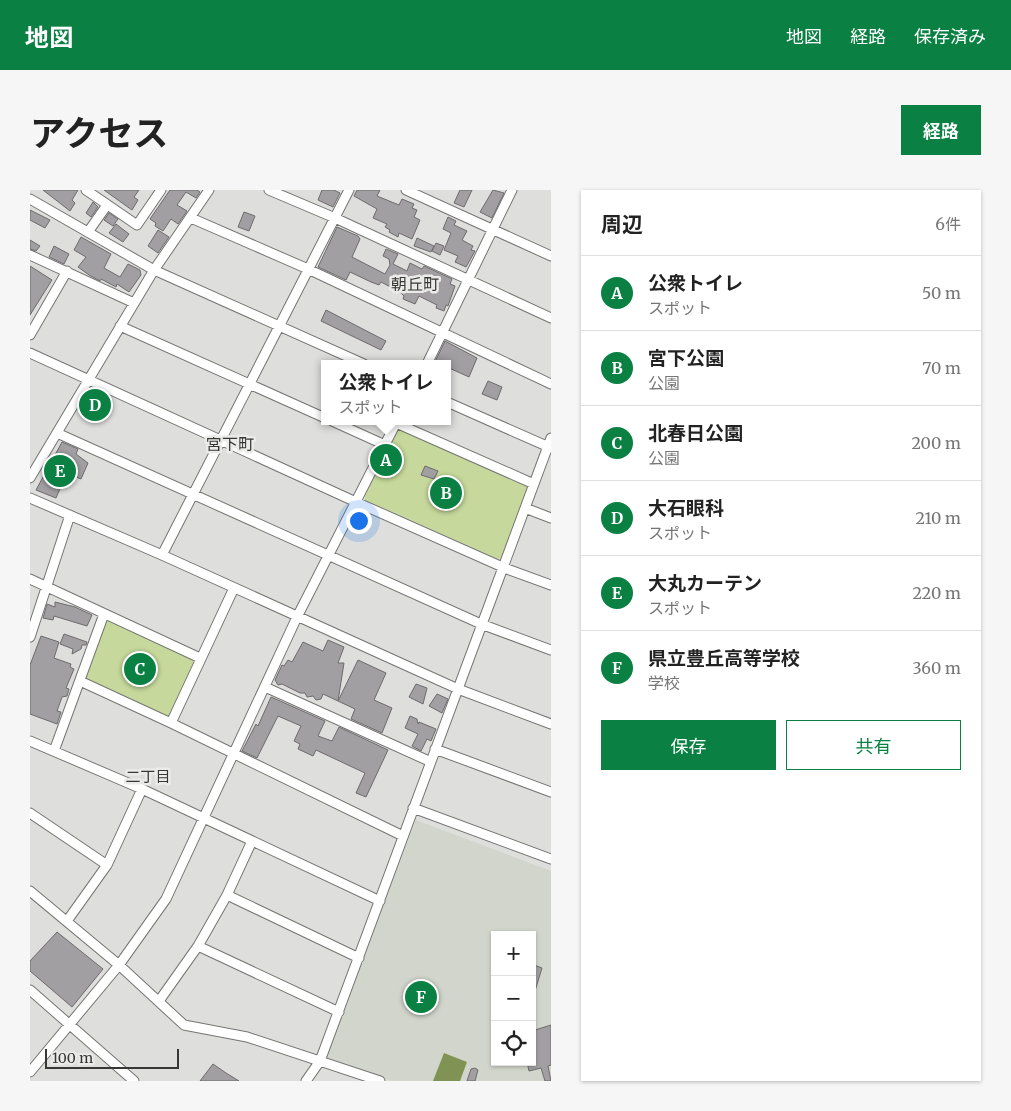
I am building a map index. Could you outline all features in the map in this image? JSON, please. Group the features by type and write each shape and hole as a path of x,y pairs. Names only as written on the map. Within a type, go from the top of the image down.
{"street":[{"path":"86,190 137,225 161,190"},
{"path":"30,478 154,270 209,190"},
{"path":"269,190 335,218 551,318"},
{"path":"162,555 349,190"},
{"path":"406,190 551,256"},
{"path":"429,360 512,190"},
{"path":"30,199 154,270 355,360"},
{"path":"88,232 107,205"},
{"path":"191,218 308,269 551,384"},
{"path":"30,255 134,303"},
{"path":"30,335 67,272"},
{"path":"120,326 321,416"},
{"path":"30,353 87,381 356,502 504,567 551,585"},
{"path":"306,1081 320,1060 380,901 429,761 550,444 451,404"},
{"path":"341,425 385,445"},
{"path":"30,1072 119,966 166,899 297,617 395,425"},
{"path":"403,425 534,484"},
{"path":"57,433 481,624 551,650"},
{"path":"30,498 162,555 458,689 551,724"},
{"path":"525,508 551,518"},
{"path":"30,637 70,515"},
{"path":"30,580 200,658"},
{"path":"171,723 234,588"},
{"path":"54,751 104,614"},
{"path":"80,681 171,723 403,836"},
{"path":"264,687 429,761"},
{"path":"30,741 142,789 380,901"},
{"path":"435,749 551,792"},
{"path":"67,921 107,864 142,789"},
{"path":"413,808 551,859"},
{"path":"30,813 107,864"},
{"path":"159,1001 198,946 227,895 252,841"},
{"path":"30,890 159,1001 184,1025 247,1037 380,1081"},
{"path":"227,895 359,958"},
{"path":"198,946 338,1012"},
{"path":"30,990 134,1081"}],"shaded area":[{"path":"403,428 527,485 528,489 502,558 498,559 365,500 365,496 398,429"},
{"path":"109,620 193,658 195,662 169,717 166,719 87,680 85,676 106,621"},
{"path":"416,820 551,871 551,1081 392,1081 324,1060"},
{"path":"444,1053 467,1062 460,1081 433,1081"}],"building":[{"path":"43,190 78,190 72,200 75,203 70,211"},
{"path":"104,190 139,190 134,197 138,200 132,210"},
{"path":"170,190 197,190 200,192 196,198 186,192 177,205 187,211 178,224 171,219 163,231 155,226 156,223 150,219"},
{"path":"322,190 334,190 340,193 333,207 318,200"},
{"path":"357,190 380,190 377,196 399,205 402,199 414,204 412,208 417,210 414,217 420,220 412,239 399,233 398,237 389,232 390,230 385,227 387,224 373,218 377,209 354,196"},
{"path":"460,190 472,190 464,207 454,203"},
{"path":"493,190 504,193 492,218 480,212"},
{"path":"93,202 98,207 91,217 86,213"},
{"path":"30,210 50,220 45,228 30,220"},
{"path":"244,212 255,216 249,231 238,227"},
{"path":"109,213 118,219 113,226 104,220"},
{"path":"448,217 456,221 454,225 467,231 462,240 473,246 471,250 475,251 466,267 455,262 458,256 444,250 451,233 443,229"},
{"path":"116,224 129,234 123,242 109,233"},
{"path":"337,227 358,236 360,239 352,257 385,274 390,265 389,259 383,256 386,249 398,254 393,264 407,271 410,263 422,269 424,266 452,279 450,284 455,286 448,306 446,305 444,311 436,308 437,305 419,296 415,304 403,299 404,296 400,292 381,282 379,285 350,272 346,280 318,267"},
{"path":"158,230 169,237 158,253 148,246"},
{"path":"81,237 111,254 104,268 120,277 128,264 140,270 141,275 129,292 117,284 116,287 101,279 100,281 78,267 86,257 74,250"},
{"path":"417,238 434,246 431,252 414,246"},
{"path":"30,240 40,246 36,251 30,249"},
{"path":"436,243 444,246 440,255 432,251"},
{"path":"54,246 69,254 64,264 49,257"},
{"path":"30,266 52,280 30,315"},
{"path":"326,310 386,341 381,350 321,321"},
{"path":"445,341 477,358 469,377 451,369 451,360 436,360"},
{"path":"488,381 502,387 497,400 482,394"},
{"path":"88,394 109,404 102,417 81,406"},
{"path":"62,442 78,449 76,454 88,463 81,479 67,473 56,498 36,490"},
{"path":"425,466 438,471 434,479 421,475"},
{"path":"55,602 75,607 92,615 87,626 54,616 53,620 43,618 47,604 55,607"},
{"path":"64,634 87,642 86,645 82,645 81,649 72,654 73,649 60,644"},
{"path":"41,636 59,642 54,658 71,664 70,667 74,669 66,688 69,689 67,696 62,697 57,711 61,712 57,724 30,714 30,665"},
{"path":"328,640 344,647 338,663 344,663 338,701 323,694 321,699 316,700 313,696 307,697 305,693 300,693 282,684 278,685 275,680 282,665 284,666 288,660 292,662 303,642 323,651"},
{"path":"358,660 386,673 374,700 392,708 382,733 351,719 355,709 338,701"},
{"path":"416,684 427,688 423,704 409,697"},
{"path":"437,694 448,699 442,713 429,706"},
{"path":"271,697 325,721 318,736 332,741 339,727 388,750 366,797 356,793 365,773 316,750 313,756 298,749 300,744 294,741 301,726 278,716 257,758 242,751 256,724 258,726"},
{"path":"410,716 417,719 418,724 419,722 436,729 431,741 427,739 421,751 412,746 418,734 405,728"},
{"path":"57,932 103,969 72,1007 30,971 30,961"},
{"path":"536,966 542,968 536,988"},
{"path":"551,1025 551,1065 548,1066 551,1081 545,1081 541,1068 529,1071 528,1066 536,1066 536,1030"},
{"path":"213,1064 226,1073 239,1081 200,1081"},
{"path":"475,1068 478,1070 475,1081 467,1081 471,1069"}],"place":[{"name":"大石眼科","path":"95,405"},
{"name":"公衆トイレ","path":"386,460"},
{"name":"大丸カーテン","path":"60,471"},
{"name":"宮下公園","path":"446,493"},
{"name":"北春日公園","path":"140,669"},
{"name":"県立豊丘高等学校","path":"421,997"}],"district":[{"name":"朝丘町","path":"415,284"},
{"name":"宮下町","path":"230,444"},
{"name":"二丁目","path":"148,776"}]}
